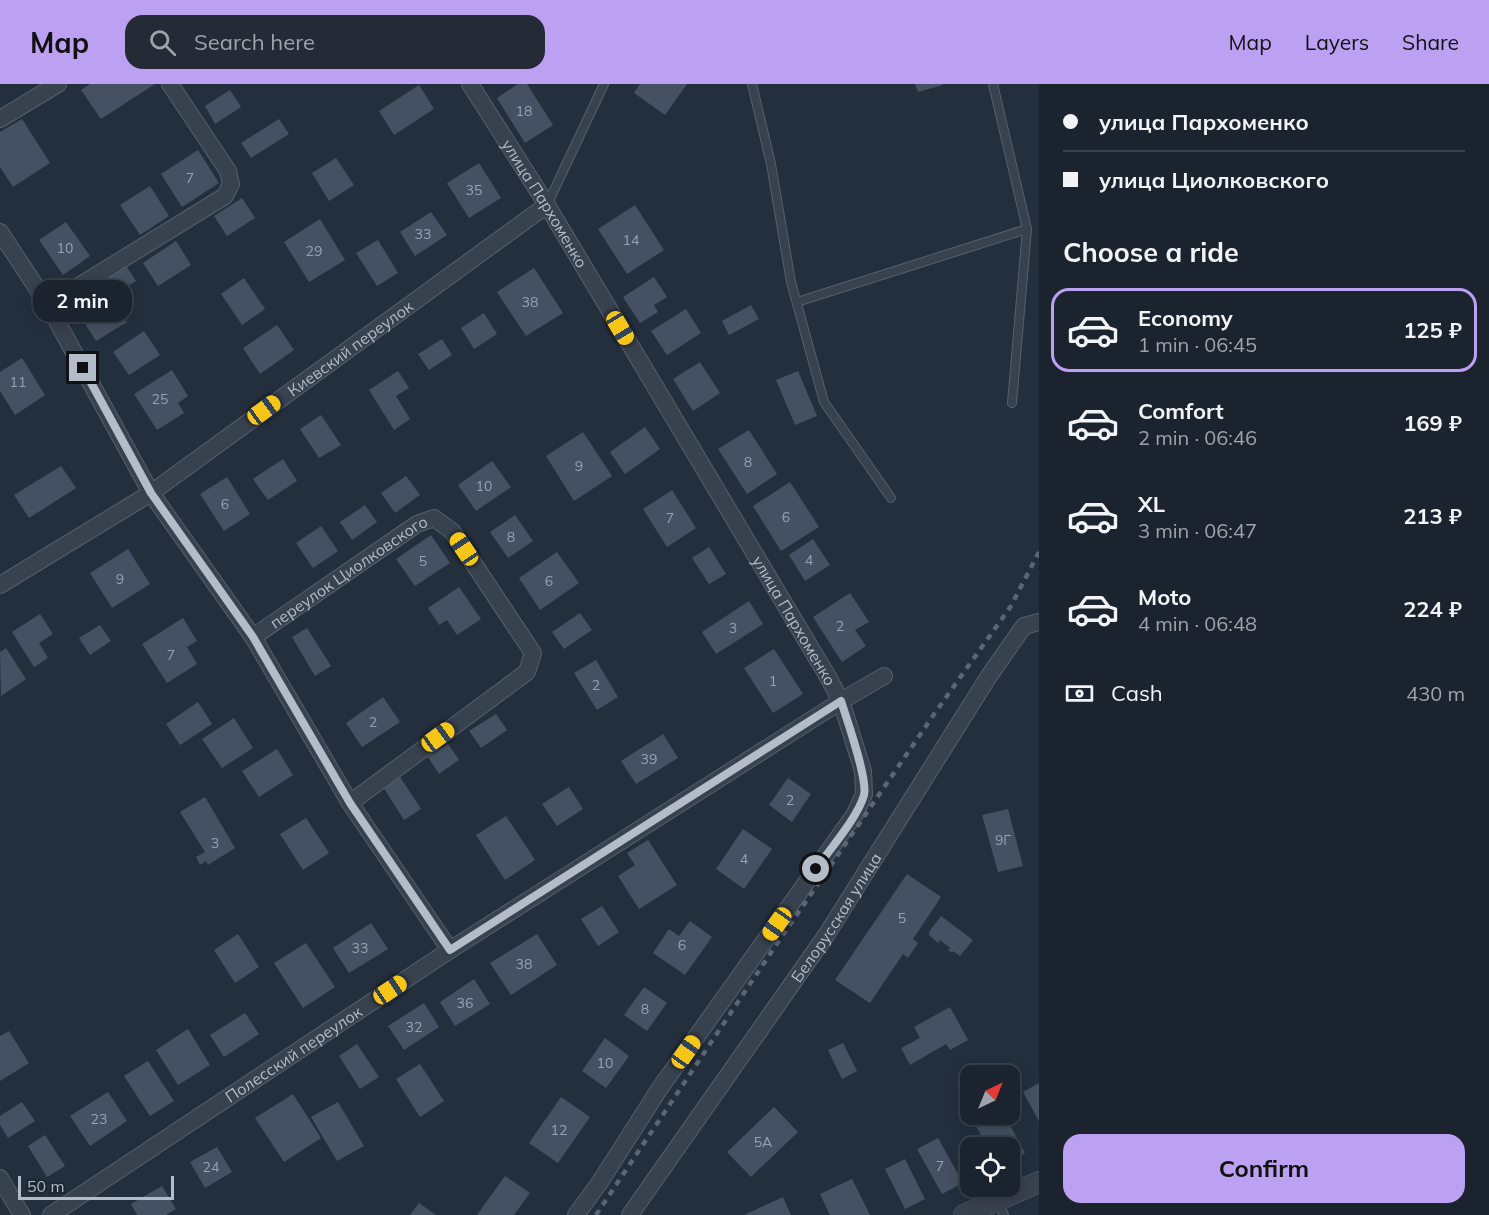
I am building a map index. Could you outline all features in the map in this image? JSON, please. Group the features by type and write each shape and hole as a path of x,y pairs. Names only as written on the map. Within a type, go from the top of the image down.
{"street":[{"path":"0,119 58,84"},
{"path":"48,305 225,196 231,184 228,171 170,84"},
{"name":"улица Пархоменко","path":"470,84 547,205 828,677 841,701 863,771 864,794 855,814 660,1088 600,1182 576,1215"},
{"name":"Киевский переулок","path":"0,585 151,493 547,205"},
{"path":"0,232 48,305 151,493 253,637 350,803 450,950"},
{"name":"переулок Циолковского","path":"253,637 417,525 434,518 452,531 533,653 527,672 350,803"},
{"name":"Белорусская улица","path":"630,1215 827,934 988,676 1024,626 1039,622"},
{"path":"841,701 884,676"},
{"name":"Полесский переулок","path":"51,1215 450,950 841,701"},
{"path":"0,1178 22,1215"},
{"path":"964,1215 1001,1208 1039,1182"}],"lane":[{"path":"547,205 604,84"},
{"path":"752,84 771,164 791,282 824,402 891,498"},
{"path":"993,84 1027,229 1012,403"},
{"path":"797,302 1027,229"}],"building":[{"path":"90,84 155,84 101,119 81,90"},
{"path":"518,84 527,84 553,125 525,143 497,98"},
{"path":"640,84 687,84 665,115 634,93"},
{"path":"915,84 943,84 943,85 918,92"},
{"path":"419,85 434,109 394,135 379,111"},
{"path":"230,90 241,107 215,124 205,106"},
{"path":"22,119 50,163 13,187 0,167 0,132"},
{"path":"279,119 289,134 251,158 241,143"},
{"path":"198,150 219,183 182,207 161,174"},
{"path":"336,158 354,185 329,201 312,173"},
{"path":"479,163 501,198 469,218 447,183"},
{"path":"150,186 169,216 140,235 120,205"},
{"path":"242,198 255,218 227,236 214,216"},
{"path":"635,205 664,250 627,274 598,229"},
{"path":"431,212 447,235 415,256 400,232"},
{"path":"320,219 345,260 309,282 284,242"},
{"path":"66,222 90,256 63,275 39,240"},
{"path":"378,240 398,273 377,286 356,253"},
{"path":"176,241 191,265 158,286 143,263"},
{"path":"123,261 136,281 111,297 127,322 96,341 68,297"},
{"path":"534,268 563,313 526,336 497,292"},
{"path":"654,277 667,297 654,305 658,312 640,323 623,297"},
{"path":"244,278 265,309 242,325 221,294"},
{"path":"751,305 759,319 729,335 722,321"},
{"path":"686,309 701,333 667,355 651,331"},
{"path":"484,313 497,334 474,349 461,328"},
{"path":"277,325 294,350 260,374 243,348"},
{"path":"144,331 160,355 129,375 113,352"},
{"path":"442,339 452,355 429,370 418,354"},
{"path":"22,358 45,395 15,415 0,391 0,372"},
{"path":"700,362 720,393 693,411 673,379"},
{"path":"172,370 188,396 178,403 184,413 157,430 134,394"},
{"path":"398,371 409,388 396,396 410,419 394,430 369,390"},
{"path":"798,371 817,416 795,425 776,380"},
{"path":"321,415 341,445 319,458 300,429"},
{"path":"645,427 660,449 625,474 610,452"},
{"path":"749,430 777,474 747,494 718,449"},
{"path":"583,432 612,476 574,501 546,456"},
{"path":"283,459 297,481 268,500 253,479"},
{"path":"492,461 511,487 476,511 458,485"},
{"path":"61,466 76,488 29,518 14,495"},
{"path":"406,476 420,495 395,513 381,493"},
{"path":"227,477 250,514 224,531 200,494"},
{"path":"790,482 819,527 781,551 753,506"},
{"path":"672,490 696,528 667,547 643,509"},
{"path":"365,505 377,522 352,540 340,522"},
{"path":"515,515 533,541 508,558 490,532"},
{"path":"321,526 338,551 313,568 296,543"},
{"path":"431,535 450,563 415,586 396,559"},
{"path":"813,539 830,565 805,581 789,555"},
{"path":"709,547 726,574 709,584 692,558"},
{"path":"128,549 150,584 112,608 90,573"},
{"path":"557,552 579,583 540,610 519,578"},
{"path":"459,587 481,619 457,635 447,620 439,625 428,608"},
{"path":"850,593 869,622 855,630 866,646 842,662 813,617"},
{"path":"749,601 763,624 716,654 702,632"},
{"path":"580,613 592,630 564,649 552,632"},
{"path":"40,614 53,634 39,643 48,658 34,667 12,632"},
{"path":"183,618 197,641 187,647 197,664 167,683 142,644"},
{"path":"100,625 111,641 90,655 79,638"},
{"path":"307,628 331,666 315,676 292,637"},
{"path":"6,648 26,679 1,696 0,652"},
{"path":"774,649 803,694 773,713 744,668"},
{"path":"596,660 618,697 597,710 574,673"},
{"path":"383,697 400,722 362,747 346,723"},
{"path":"198,702 212,724 180,745 166,724"},
{"path":"496,714 507,730 481,748 469,731"},
{"path":"234,718 253,748 222,768 202,739"},
{"path":"663,734 678,758 636,784 621,761"},
{"path":"448,744 459,760 439,774 428,757"},
{"path":"277,749 293,775 259,797 242,771"},
{"path":"400,777 421,809 404,820 383,787"},
{"path":"788,778 811,794 792,822 769,805"},
{"path":"569,787 583,809 557,826 542,804"},
{"path":"205,797 235,848 208,865 206,861 200,865 196,857 205,852 180,812"},
{"path":"1008,809 1023,866 998,872 982,815"},
{"path":"506,816 535,860 505,880 476,835"},
{"path":"306,818 329,853 303,870 280,834"},
{"path":"743,829 772,849 744,889 716,869"},
{"path":"648,840 677,885 639,909 618,876 635,865 627,853"},
{"path":"907,874 941,897 913,939 918,943 908,958 903,954 870,1003 835,980"},
{"path":"602,906 619,932 598,946 581,919"},
{"path":"941,916 973,940 960,956 948,950 950,948 940,940 938,943 929,935"},
{"path":"690,921 712,937 685,975 653,953 669,929 679,936"},
{"path":"371,923 388,949 349,973 333,948"},
{"path":"238,934 259,967 235,983 214,950"},
{"path":"537,934 557,965 511,995 490,963"},
{"path":"306,943 335,987 303,1008 274,963"},
{"path":"474,979 490,1004 455,1026 440,1002"},
{"path":"644,987 667,1003 647,1031 624,1015"},
{"path":"424,1003 439,1027 404,1050 388,1026"},
{"path":"950,1007 968,1040 950,1050 946,1044 910,1065 901,1048 920,1038 914,1027"},
{"path":"245,1013 259,1034 224,1057 210,1035"},
{"path":"188,1029 210,1065 178,1085 156,1050"},
{"path":"9,1031 29,1063 0,1081 0,1036"},
{"path":"605,1038 629,1056 606,1088 582,1071"},
{"path":"843,1043 857,1071 842,1079 828,1050"},
{"path":"357,1044 379,1077 360,1089 339,1056"},
{"path":"148,1061 174,1101 150,1116 124,1076"},
{"path":"420,1064 444,1101 420,1117 396,1079"},
{"path":"1039,1083 1039,1121 1023,1092"},
{"path":"108,1092 127,1121 90,1146 70,1116"},
{"path":"293,1094 321,1138 284,1162 255,1118"},
{"path":"561,1097 590,1117 558,1163 529,1143"},
{"path":"22,1102 35,1121 8,1138 0,1125 0,1116"},
{"path":"338,1102 364,1146 337,1161 311,1117"},
{"path":"774,1107 798,1132 751,1177 727,1152"},
{"path":"976,1125 1010,1125 1016,1137 982,1137"},
{"path":"45,1135 65,1166 47,1177 28,1146"},
{"path":"938,1138 960,1178 960,1185 942,1194 917,1149"},
{"path":"1020,1144 1025,1153 1020,1156"},
{"path":"217,1147 232,1172 205,1188 190,1162"},
{"path":"905,1159 925,1199 905,1209 885,1169"},
{"path":"505,1176 530,1193 514,1215 477,1215"},
{"path":"852,1179 870,1215 830,1215 820,1194"},
{"path":"162,1186 176,1209 166,1215 137,1215 131,1204"},
{"path":"783,1197 791,1215 744,1215"},
{"path":"419,1203 436,1215 410,1215"}],"railway":[{"path":"596,1215 772,951 1011,606 1039,552"}],"route":[{"path":"83,368 151,493 253,637 350,803 450,950 841,701 863,771 864,794 855,814 816,869"}]}
